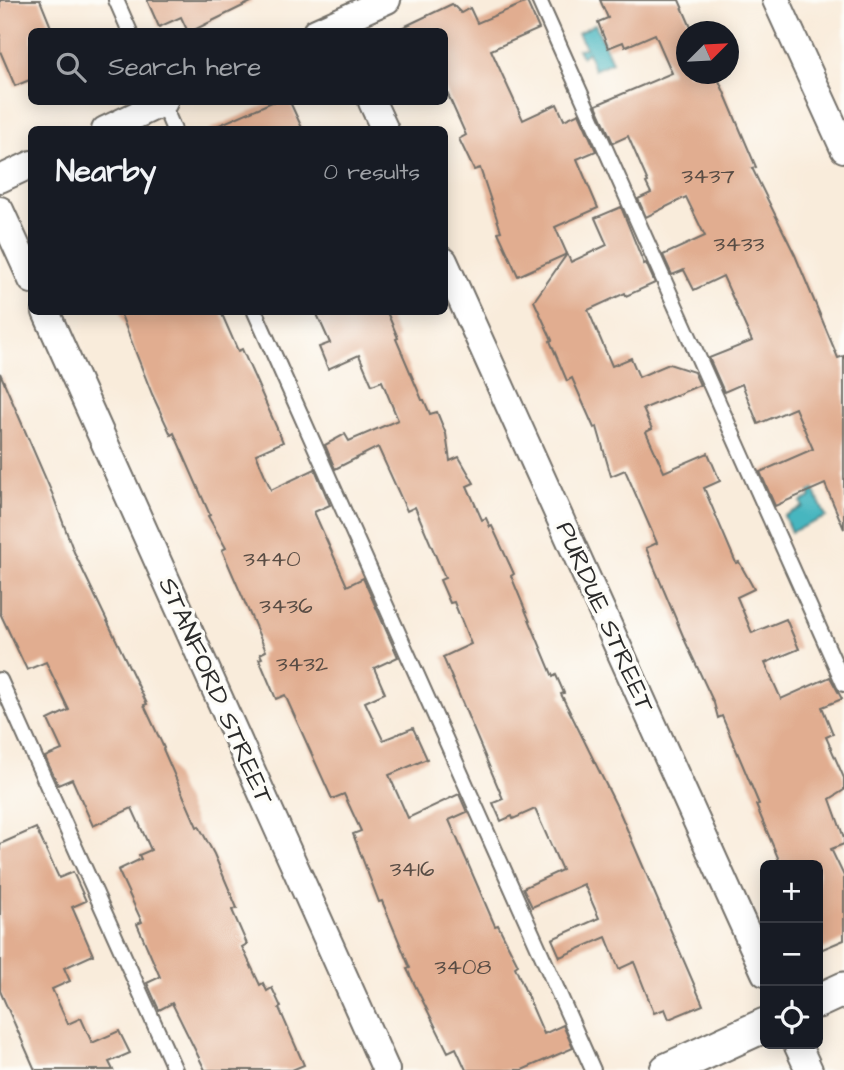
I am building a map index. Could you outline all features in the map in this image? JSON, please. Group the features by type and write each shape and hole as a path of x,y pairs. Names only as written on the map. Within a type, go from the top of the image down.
{"street":[{"path":"330,21 387,0"},
{"path":"776,0 844,149"},
{"path":"113,126 157,105"},
{"path":"374,105 383,126"},
{"path":"0,179 28,166"},
{"path":"0,210 28,271"},
{"name":"PURDUE STREET","path":"448,270 760,962"},
{"name":"STANFORD STREET","path":"47,315 386,1070"},
{"path":"823,999 844,989"},
{"path":"667,1070 760,1027"},
{"path":"799,1049 809,1070"}],"lane":[{"path":"116,0 128,28"},
{"path":"539,0 844,684"},
{"path":"164,105 172,126"},
{"path":"256,315 593,1070"},
{"path":"0,680 175,1070"}],"water":[{"path":"595,24 612,62 594,70 588,52 582,57 578,49 586,48 578,33"},
{"path":"813,488 826,517 791,532 784,516 803,507 801,502 811,497 808,490"}],"building":[{"path":"0,0 40,0 51,28 28,28 28,81 15,86 0,51"},
{"path":"147,0 255,0 198,28 186,28 181,17 159,27"},
{"path":"600,0 679,0 688,21 676,21 676,84 720,84 756,167 752,168 795,255 838,358 844,356 844,529 825,484 775,506 760,472 813,449 795,408 758,424 742,384 724,392 709,358 752,341 723,276 694,290 684,270 672,275 663,255 705,236 686,197 646,217 638,199 651,193 628,136 613,143 596,105 672,73 655,34 625,47 623,42 608,48 598,22 608,18"},
{"path":"527,2 539,29 491,50 523,120 557,104 564,120 579,113 596,151 577,159 598,208 555,227 567,254 518,276 498,232 501,231 480,168 474,170 459,139 466,135 448,95 448,28 401,28 452,4 461,13 470,8 477,23"},
{"path":"265,105 291,105 301,126 217,126"},
{"path":"621,207 644,264 646,263 655,283 588,310 612,366 631,358 639,377 669,364 694,372 700,385 643,409 652,429 646,432 664,472 708,453 720,481 704,488 736,563 739,562 754,589 737,597 752,633 786,619 799,649 765,663 781,699 830,677 842,699 822,707 833,734 826,737 844,778 844,790 830,799 844,838 844,844 831,849 844,876 844,940 823,949 823,860 779,860 722,716 718,718 714,703 646,548 657,543 625,470 611,476 597,427 594,428 572,378 567,381 534,301 567,254 571,262 607,245 595,218"},
{"path":"121,315 222,315 238,351 242,349 283,442 256,454 271,490 315,469 330,505 314,512 347,586 363,578 398,657 374,668 385,693 365,702 383,740 413,728 427,759 389,775 408,818 459,794 467,812 449,820 495,926 498,925 518,965 515,967 544,1034 563,1025 573,1048 522,1070 466,1070 456,1048 448,1052 407,969 410,968 382,901 379,902 353,834 361,831 344,794 332,799 285,695 276,699 259,659 262,658 260,654 266,651 222,550 226,548 208,516 210,515 174,433 171,435"},
{"path":"317,315 388,315 422,400 430,414 437,412 446,434 450,461 459,457 474,483 467,486 482,520 486,518 490,527 492,526 514,574 511,576 553,677 556,675 564,693 561,694 620,813 703,1005 669,1019 665,1009 654,1013 634,962 619,969 606,937 560,957 552,939 599,918 584,884 532,907 523,888 562,870 535,809 513,819 512,816 501,821 493,803 503,799 443,657 471,644 454,602 450,603 440,580 445,578 415,507 407,511 378,447 335,469 325,445 345,434 349,441 398,420 382,381 372,385 359,355 328,369 319,347 330,343"},
{"path":"0,373 52,493 74,552 147,704 144,705 197,827 199,826 214,854 237,908 232,910 247,944 242,947 260,985 263,983 267,991 272,988 304,1065 292,1070 205,1070 172,1003 159,1010 147,983 160,977 137,924 142,922 118,870 141,859 139,855 151,850 132,808 93,826 72,779 58,785 45,757 62,750 48,720 69,710 46,662 27,670 0,613"},
{"path":"36,828 59,878 73,872 86,901 72,907 93,955 64,968 70,981 52,989 68,1024 81,1018 92,1043 119,1031 130,1053 109,1062 113,1070 35,1070 0,991 0,844"}]}
